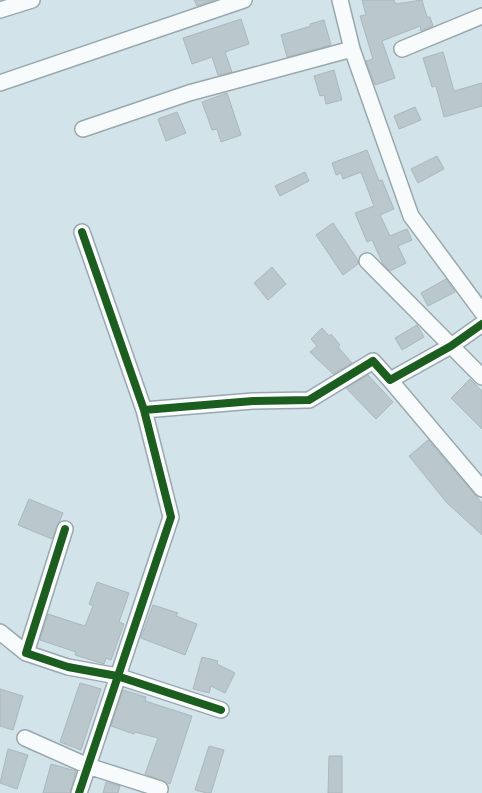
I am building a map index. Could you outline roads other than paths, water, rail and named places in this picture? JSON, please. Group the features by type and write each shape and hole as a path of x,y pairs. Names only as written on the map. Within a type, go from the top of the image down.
{"street":[{"path":"0,10 32,0"},
{"path":"0,83 244,0"},
{"path":"340,0 352,49 411,216 482,312"},
{"path":"402,49 482,16"},
{"path":"83,129 189,93 352,49"},
{"path":"79,793 116,676 171,517 144,410 82,232"},
{"path":"367,261 482,377"},
{"path":"390,380 451,346 482,324"},
{"path":"144,410 253,401 309,400 372,361 482,489"},
{"path":"26,653 65,528"},
{"path":"0,632 26,653 68,667 116,676 221,710"},
{"path":"25,738 88,766 160,789"}]}
